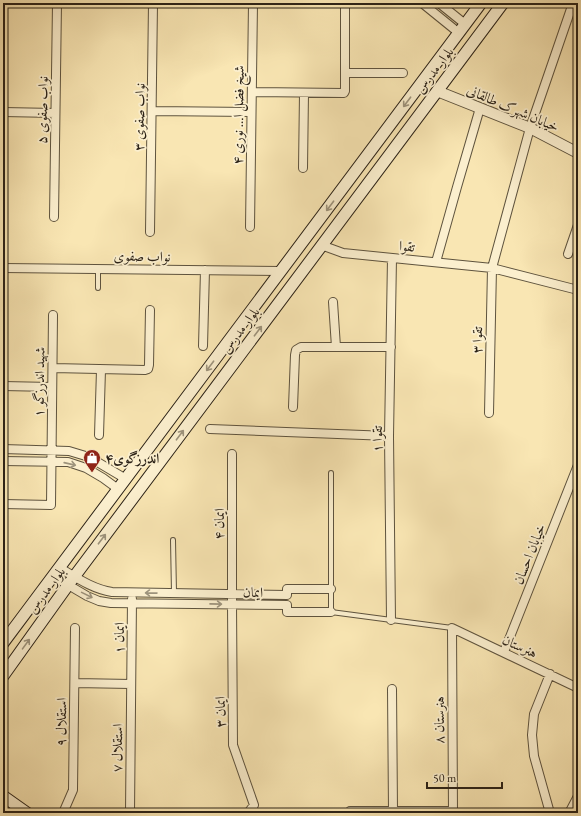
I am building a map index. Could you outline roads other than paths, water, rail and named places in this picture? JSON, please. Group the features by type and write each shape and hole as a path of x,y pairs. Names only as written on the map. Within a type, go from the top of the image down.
{"main road":[{"name":"بلوار مدرس","path":"3,643 481,3"},
{"name":"بلوار مدرس","path":"3,676 71,581 503,3"},
{"path":"3,796 27,813"}],"street":[{"name":"نواب صفوی ۵","path":"54,217 56,3"},
{"name":"نواب صفوی ۳","path":"150,232 153,3"},
{"name":"شیخ فضل ا... نوری ۴","path":"250,228 253,3"},
{"path":"252,92 344,93 345,3"},
{"path":"422,3 462,29"},
{"path":"438,3 462,29"},
{"name":"تقوا ۳","path":"489,413 492,268 530,128 573,3"},
{"path":"345,73 403,73"},
{"name":"خیابان شهرک طالقانی","path":"437,91 530,128 578,153"},
{"path":"303,168 304,93"},
{"path":"436,262 480,108"},
{"path":"152,111 251,112"},
{"path":"3,112 55,113"},
{"path":"568,254 578,225"},
{"name":"تقوا","path":"322,245 344,253 492,268 578,290"},
{"name":"تقوا ۱","path":"391,620 389,436 392,258"},
{"name":"نواب صفوی","path":"3,268 281,271"},
{"path":"202,346 205,270"},
{"path":"333,302 336,347"},
{"path":"53,368 101,370 148,369 150,310"},
{"name":"شهید اندرزگو ۱","path":"3,504 51,505 53,314"},
{"path":"293,407 296,350 301,347 391,347"},
{"path":"99,435 101,370"},
{"path":"3,386 52,387"},
{"path":"210,429 389,436"},
{"path":"3,449 69,451 89,457 126,479"},
{"name":"ایمان ۴","path":"232,454 232,604"},
{"path":"3,461 68,462 86,468 118,489"},
{"name":"خیابان احسان","path":"504,652 578,465"},
{"name":"ایمان","path":"56,572 71,581 87,596 99,601 111,603 287,605 287,612 331,612"},
{"name":"ایمان","path":"71,581 112,592 287,595 287,589 331,589"},
{"name":"ایمان ۱","path":"131,684 132,592"},
{"name":"ایمان ۳","path":"232,604 233,745 254,805 248,813"},
{"name":"استقلال ۹","path":"62,813 73,790 75,628"},
{"name":"هنرستان","path":"452,628 578,688"},
{"name":"هنرستان ۸","path":"452,628 453,812"},
{"path":"550,674 534,714 532,735 534,756 550,813"},
{"path":"74,683 131,684"},
{"name":"استقلال ۷","path":"130,813 131,684"},
{"path":"392,689 393,811"},
{"path":"569,813 578,796"},
{"path":"350,813 350,811 453,812"}],"lane":[{"path":"98,269 98,288"},
{"path":"331,473 331,612"},
{"path":"173,540 174,593"},
{"path":"287,595 287,605"},
{"name":"ایمان","path":"331,612 452,628"}],"place":[{"name":"اندرزگوی۴","path":"92,473"}]}
